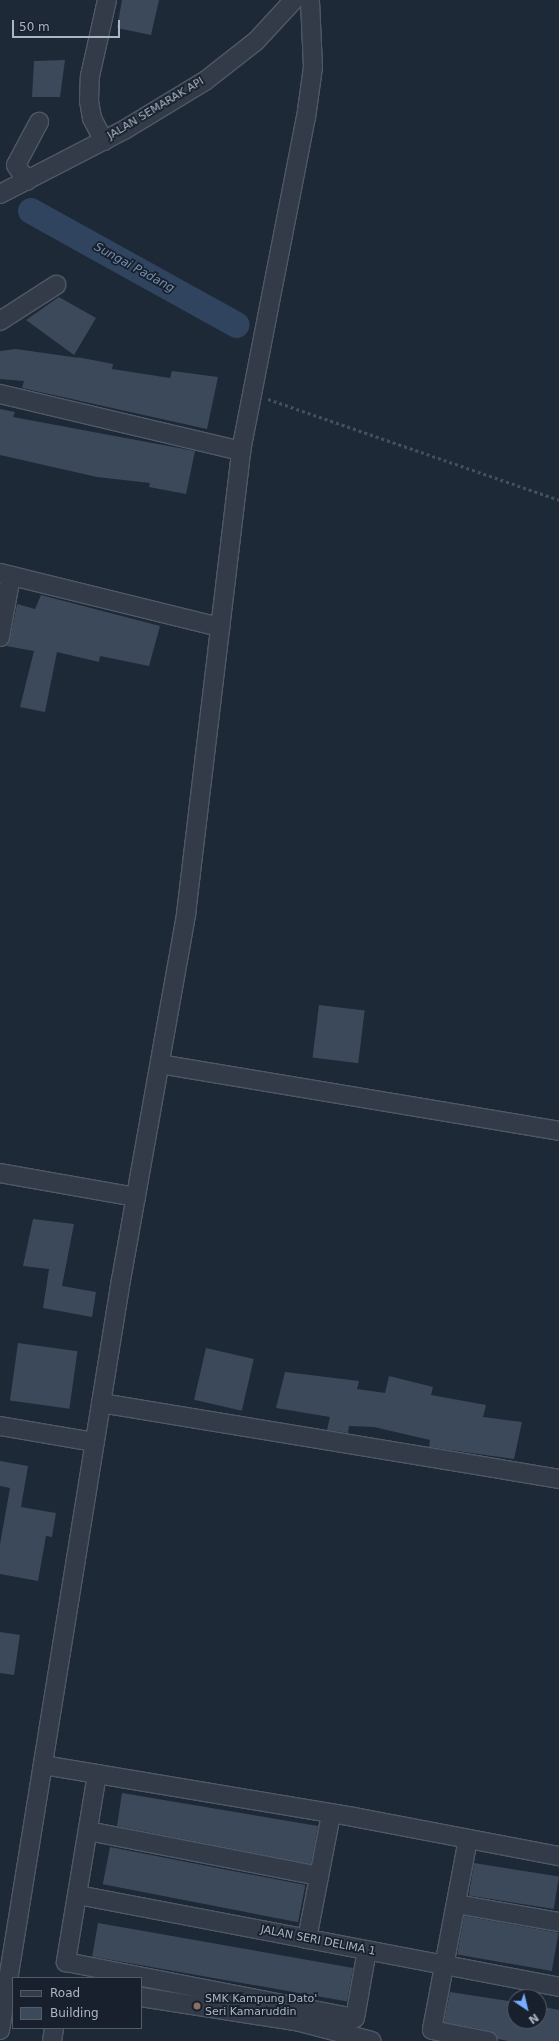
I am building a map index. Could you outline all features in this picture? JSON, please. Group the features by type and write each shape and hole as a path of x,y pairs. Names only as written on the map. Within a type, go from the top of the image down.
{"street":[{"path":"104,140 92,118 89,101 90,76 107,0"},
{"name":"JALAN SEMARAK API","path":"0,194 104,140 205,81 256,41 294,0"},
{"path":"12,1977 101,1403 186,914 241,451 254,394 306,118 313,67 310,0"},
{"path":"27,181 16,165 39,122"},
{"path":"0,321 56,285"},
{"path":"0,394 241,451"},
{"path":"0,637 5,574 220,626"},
{"path":"160,1064 559,1131"},
{"path":"0,1173 136,1197"},
{"path":"101,1403 559,1479"},
{"path":"0,1426 95,1442"},
{"path":"44,1765 331,1814 559,1856"},
{"path":"97,1774 66,1962 355,2018 367,1950"},
{"path":"307,1939 331,1814"},
{"path":"88,1831 319,1876"},
{"path":"468,1839 432,2030 488,2041"},
{"name":"JALAN SERI DELIMA 1","path":"78,1894 559,1987"},
{"path":"456,1904 559,1922"},
{"path":"0,2030 11,1986"},
{"path":"142,1997 315,2034 372,2041"},
{"path":"52,2041 54,2029"}],"path":[{"path":"254,394 559,500"}],"building":[{"path":"122,0 159,0 151,35 117,28"},
{"path":"65,60 60,97 32,97 34,61"},
{"path":"59,297 96,318 74,355 26,320"},
{"path":"16,349 79,358 77,357 113,364 112,369 170,378 172,371 218,377 207,429 22,388 24,381 0,379 0,351"},
{"path":"0,409 15,412 13,417 195,451 186,494 149,487 150,483 97,477 0,455"},
{"path":"41,595 160,626 149,666 100,656 99,662 57,652 45,712 20,707 34,651 6,646 10,639 17,604 35,609"},
{"path":"319,1005 365,1011 358,1063 313,1058"},
{"path":"33,1219 74,1224 62,1286 96,1292 92,1317 43,1308 49,1269 23,1266"},
{"path":"18,1343 77,1351 69,1409 10,1400"},
{"path":"206,1348 254,1359 242,1411 194,1400"},
{"path":"285,1372 359,1381 357,1389 385,1393 389,1376 433,1387 431,1395 486,1405 483,1417 522,1422 514,1459 429,1447 430,1440 374,1427 349,1426 348,1433 327,1430 330,1417 276,1408"},
{"path":"0,1461 28,1466 21,1507 56,1513 52,1537 46,1536 38,1581 0,1574 0,1544 10,1488 0,1486"},
{"path":"0,1632 20,1635 14,1675 0,1673"},
{"path":"122,1793 318,1826 311,1864 117,1826"},
{"path":"110,1847 305,1885 298,1922 103,1884"},
{"path":"474,1863 559,1876 554,1909 469,1896"},
{"path":"464,1916 559,1933 552,1971 457,1954"},
{"path":"98,1923 353,1968 347,2001 92,1956"},
{"path":"450,1992 507,2001 507,2029 547,2029 547,2008 559,2010 559,2041 508,2041 498,2039 490,2031 444,2022"}],"waterway":[{"name":"Sungai Padang","path":"31,211 237,325"}],"place":[{"name":"SMK Kampung Dato' Seri Kamaruddin","path":"197,2006"}]}
